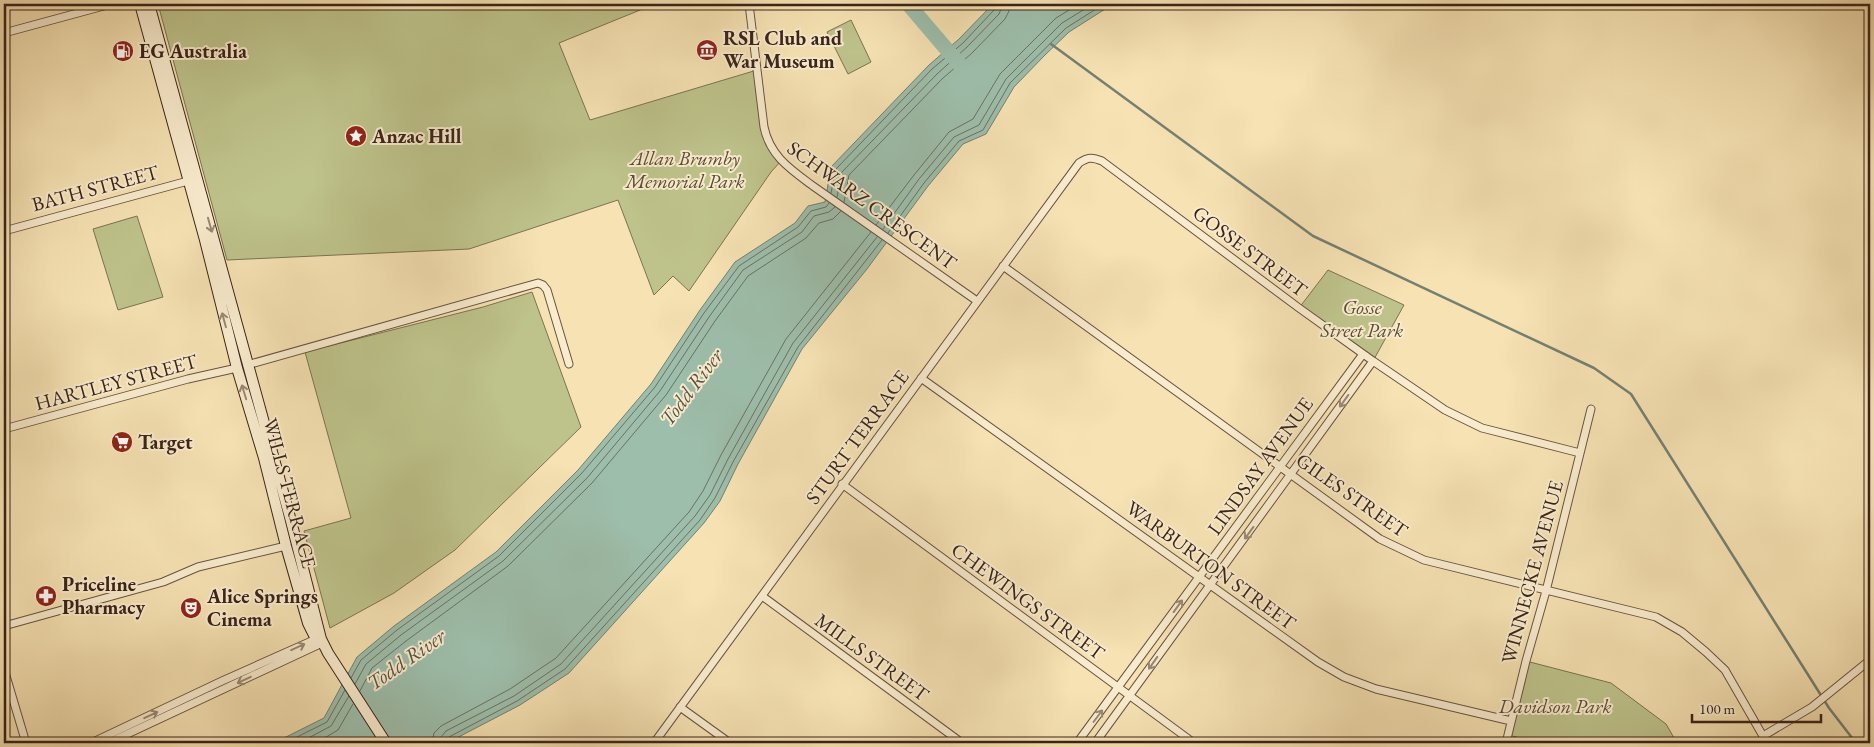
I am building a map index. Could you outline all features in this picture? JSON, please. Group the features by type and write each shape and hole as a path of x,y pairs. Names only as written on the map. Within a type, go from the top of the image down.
{"main road":[{"name":"WILLS TERRACE","path":"140,4 192,180 215,244 264,458 291,545 308,623 386,743"},
{"name":"WILLS TERRACE","path":"149,4 192,180"}],"street":[{"path":"4,33 111,4"},
{"name":"SCHWARZ CRESCENT","path":"749,4 766,140 772,151 808,182 977,301"},
{"name":"STURT TERRACE","path":"654,743 1079,163 1086,158 1093,157"},
{"name":"GOSSE STREET","path":"1093,157 1102,160 1299,308 1445,410 1482,428 1580,453"},
{"name":"BATH STREET","path":"4,231 192,180"},
{"name":"GILES STREET","path":"1003,266 1380,538 1424,560 1656,617 1682,632 1724,670 1765,740"},
{"name":"HARTLEY STREET","path":"4,429 188,378 242,366 538,283 547,290 569,364"},
{"name":"LINDSAY AVENUE","path":"1077,743 1363,354"},
{"name":"LINDSAY AVENUE","path":"1094,743 1373,361"},
{"name":"WARBURTON STREET","path":"921,378 1318,662 1344,677 1376,689 1511,721"},
{"name":"WINNECKE AVENUE","path":"1506,743 1592,409"},
{"name":"CHEWINGS STREET","path":"842,484 1194,743"},
{"path":"4,626 163,582 198,567 291,545"},
{"name":"MILLS STREET","path":"762,596 962,743"},
{"path":"91,743 222,681 320,641"},
{"path":"108,743 320,641"},
{"path":"1765,740 1812,707 1870,660"},
{"path":"4,668 26,743"},
{"path":"680,707 730,743"}],"green space":[{"name":"Allan Brumby Memorial Park","path":"158,4 685,4 650,6 559,43 590,120 757,70 764,127 781,161 771,172 689,291 673,276 654,295 618,200 469,249 227,260"},
{"path":"851,20 871,62 848,74 827,32"},
{"path":"137,216 163,297 118,310 93,229"},
{"name":"Gosse Street Park","path":"1328,270 1404,305 1373,361 1299,308"},
{"path":"532,292 581,427 455,550 394,593 330,628 304,531 351,518 305,352 483,307"},
{"name":"Davidson Park","path":"1526,661 1611,683 1666,724 1677,743 1542,743 1508,735"}],"water":[{"name":"Todd River","path":"993,4 1113,4 1069,32 1045,55 1014,87 986,134 963,144 928,186 867,269 802,349 738,464 720,501 704,523 569,673 520,705 447,743 274,743 324,718 357,657 394,626 496,552 578,470 651,384 700,310 735,262 795,223 808,206 825,202 831,167 929,65 959,39"}],"waterway":[{"path":"908,4 960,65"},
{"path":"1051,44 1313,236 1594,368 1631,394 1829,708 1856,743"}],"place":[{"name":"RSL Club and War Museum","path":"707,50"},
{"name":"EG Australia","path":"123,51"},
{"name":"Anzac Hill","path":"356,136"},
{"name":"Target","path":"122,442"},
{"name":"Priceline Pharmacy","path":"46,596"},
{"name":"Alice Springs Cinema","path":"191,608"}]}
